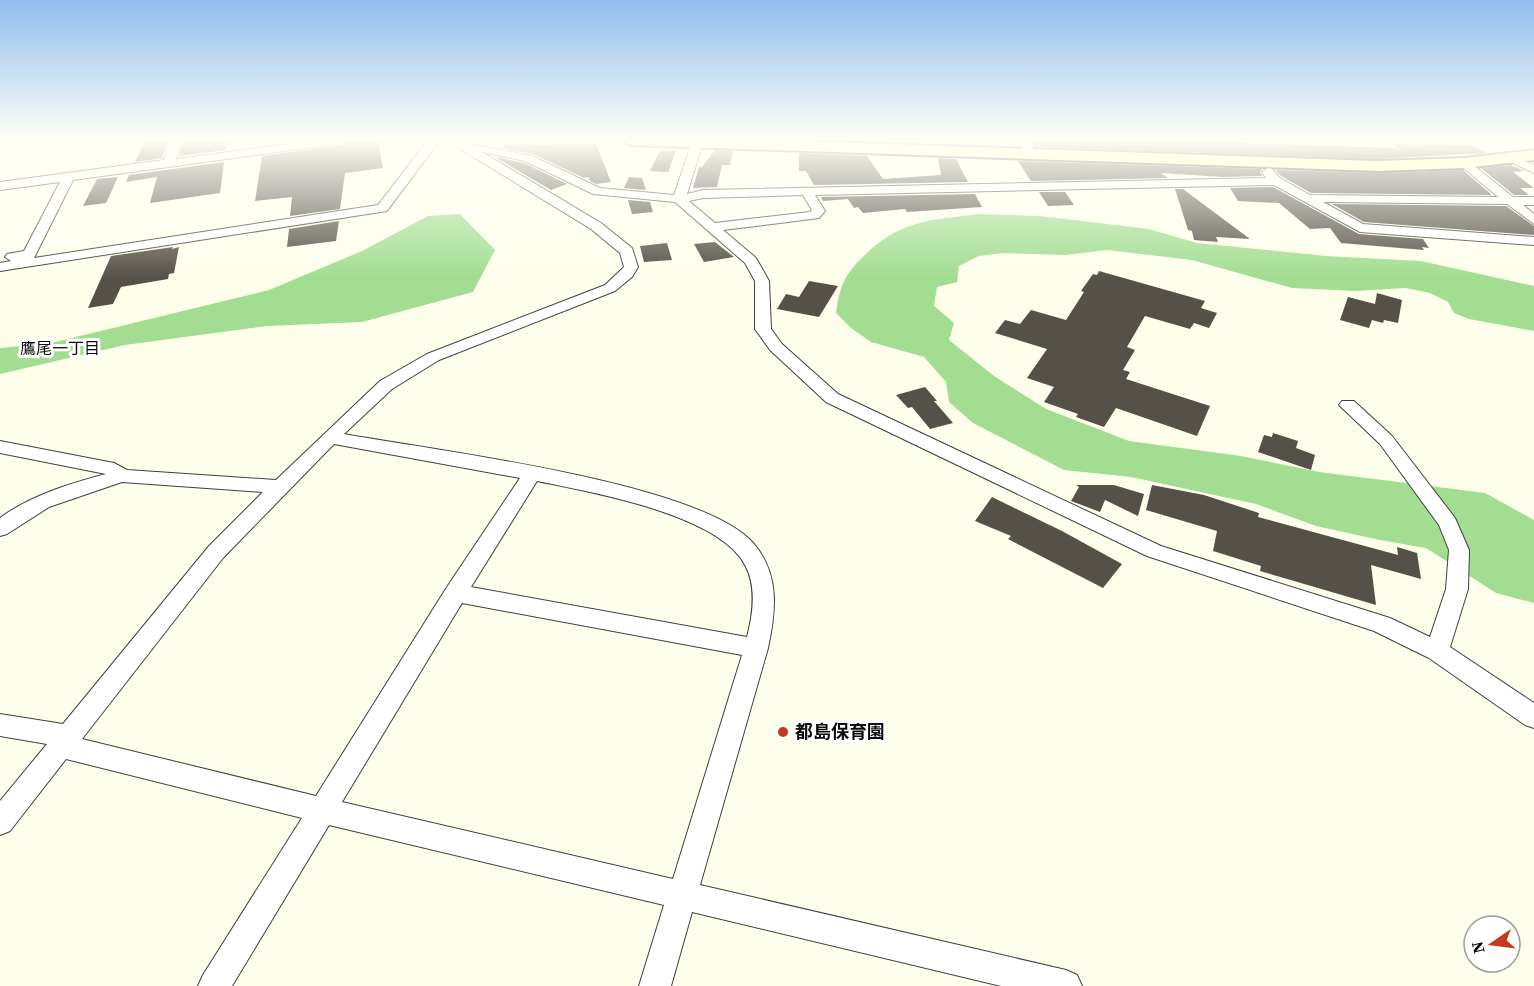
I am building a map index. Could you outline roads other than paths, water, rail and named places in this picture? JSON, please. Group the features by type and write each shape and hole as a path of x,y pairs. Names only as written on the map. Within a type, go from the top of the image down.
{"street":[{"path":"0,259 28,255 63,186"},
{"path":"0,267 382,208 399,186"},
{"path":"0,822 216,552 330,437 386,386 408,370 433,357 610,288 627,274 631,267 627,250 596,226 531,186"},
{"path":"587,186 597,191 679,199 703,194 1062,186"},
{"path":"679,199 683,186"},
{"path":"1285,186 1360,228 1534,241"},
{"path":"1491,186 1534,220"},
{"path":"713,227 814,215 819,211 807,192"},
{"path":"1308,198 1534,201"},
{"path":"679,199 751,261 762,281 763,329 776,347 832,398 1154,551 1383,624 1437,651 1534,717"},
{"path":"1348,405 1386,440 1448,523 1459,550 1457,589 1437,651"},
{"path":"330,437 532,474 664,506 716,525 744,547 756,565 763,585 765,610 756,648 655,986"},
{"path":"0,447 114,469 122,476"},
{"path":"214,986 324,811 455,593 532,474"},
{"path":"0,530 38,504 63,492 122,476 281,488"},
{"path":"455,593 756,648"},
{"path":"0,724 324,811 1066,986"}],"place":[{"name":"都島保育園","path":"783,732"}],"district":[{"name":"鷹尾一丁目","path":"60,348"}]}
